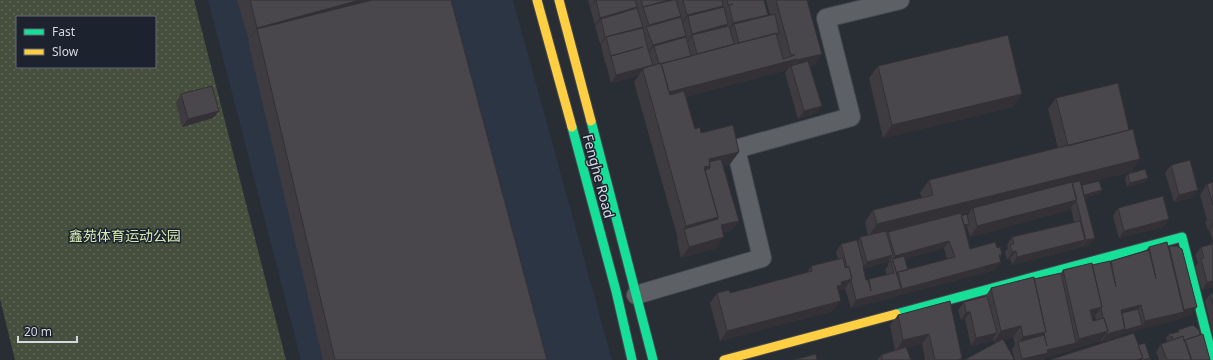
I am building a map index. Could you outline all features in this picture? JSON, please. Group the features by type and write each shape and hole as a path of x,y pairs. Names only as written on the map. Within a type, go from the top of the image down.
{"main road":[{"name":"Fenghe Road","path":"536,0 616,291 632,360"},
{"name":"Fenghe Road","path":"559,0 653,360"},
{"path":"724,360 1182,237 1213,360"}],"street":[{"path":"636,295 762,258 736,149 851,117 826,18 900,0"}],"shaded area":[{"path":"208,0 513,0 612,360 301,360"}],"green space":[{"name":"鑫苑体育运动公园","path":"0,0 194,0 286,360 15,360 0,299"}],"building":[{"path":"250,0 360,0 257,28"},
{"path":"372,0 451,0 547,360 335,360 257,29"},
{"path":"596,0 635,0 637,7 600,18"},
{"path":"641,0 669,0 643,7"},
{"path":"676,0 681,16 649,25 643,7"},
{"path":"683,0 722,0 723,6 687,15"},
{"path":"727,0 764,0 768,15 733,23 729,5 733,4 728,5"},
{"path":"776,0 807,0 822,54 669,92 661,64 776,33 783,59 795,55 791,55"},
{"path":"724,7 728,24 692,34 688,16"},
{"path":"637,8 643,27 605,37 601,19"},
{"path":"775,14 779,33 739,43 734,24"},
{"path":"681,17 686,36 653,45 646,27"},
{"path":"729,26 734,44 697,54 692,35"},
{"path":"643,28 653,65 616,75 606,37"},
{"path":"1008,35 1022,94 892,125 878,66"},
{"path":"686,37 691,56 659,64 654,46"},
{"path":"808,61 822,106 804,111 791,66"},
{"path":"661,63 670,95 684,91 695,129 700,127 701,133 733,125 739,152 709,159 710,166 704,167 718,217 686,226 643,70 644,68"},
{"path":"1118,83 1129,130 1068,146 1056,98"},
{"path":"212,86 219,111 188,119 181,94"},
{"path":"1133,129 1140,159 877,224 873,210 933,195 929,180"},
{"path":"721,159 739,221 721,225 724,237 689,247 684,229 718,219 705,170 710,168 709,162"},
{"path":"1190,160 1198,190 1179,195 1171,165"},
{"path":"1145,169 1148,178 1130,183 1128,174"},
{"path":"1080,181 1095,238 1086,240 1072,183"},
{"path":"1099,181 1102,190 1084,195 1082,185"},
{"path":"1072,182 1077,200 977,226 973,208"},
{"path":"1213,182 1213,205 1207,184"},
{"path":"1163,196 1169,219 1124,231 1118,208"},
{"path":"961,213 970,249 995,242 997,248 1000,247 1002,254 999,255 1001,262 902,289 898,272 955,257 949,241 895,256 888,232"},
{"path":"967,214 969,224 964,225 961,216"},
{"path":"1080,221 1085,240 1017,257 1016,251 1012,252 1010,245 1014,244 1012,237"},
{"path":"886,231 893,255 867,262 860,237"},
{"path":"857,240 866,280 868,280 871,291 869,279 894,273 891,262 893,261 901,289 856,300 849,267 847,267 841,244"},
{"path":"1167,242 1184,312 1145,321 1141,305 1121,310 1125,329 1107,334 1106,333 1108,331 1103,318 1102,307 1092,265 1110,261 1116,287 1111,261 1149,250 1156,279 1149,247"},
{"path":"1213,244 1213,281 1207,282 1201,259 1204,258 1201,247"},
{"path":"1169,246 1177,246 1182,249 1197,307 1184,310"},
{"path":"904,256 908,270 898,272 897,274 893,261 891,262 890,260"},
{"path":"843,258 845,268 849,267 852,279 841,282 842,285 837,286 841,301 727,331 717,293 729,290 730,293 812,271 811,266"},
{"path":"1092,263 1102,307 1090,310 1093,321 1104,318 1108,331 1079,339 1063,270"},
{"path":"1061,273 1076,343 1047,350 1048,353 1022,359 1018,342 1044,335 1047,346 1044,333 1046,332 1034,279"},
{"path":"1034,277 1046,332 1023,337 1021,326 1001,331 991,288"},
{"path":"1213,293 1213,305 1210,294"},
{"path":"987,296 997,333 976,338 970,312 966,312 964,302"},
{"path":"950,301 962,358 958,360 935,360 929,334 903,340 898,315"},
{"path":"1138,309 1142,325 1125,330 1122,313"},
{"path":"1193,325 1199,330 1200,335 1184,341 1183,336 1173,340 1172,336 1170,338 1169,334 1179,332 1178,330"},
{"path":"1134,333 1143,358 1136,360 1049,360"},
{"path":"1203,334 1210,360 1192,360 1185,340"},
{"path":"1183,336 1191,360 1167,360 1161,344"},
{"path":"1003,339 1014,359 964,360"},
{"path":"1145,343 1150,358 1141,360 1143,358 1138,345"},
{"path":"906,347 911,360 883,360 881,355"},
{"path":"816,354 817,360 793,360"}],"traffic: fast":[{"path":"591,121 653,360"},
{"path":"572,127 616,291 632,360"},
{"path":"896,314 1182,237 1213,360"}],"traffic: slow":[{"path":"537,0 572,127"},
{"path":"559,0 591,121"},
{"path":"724,360 896,314"}]}
